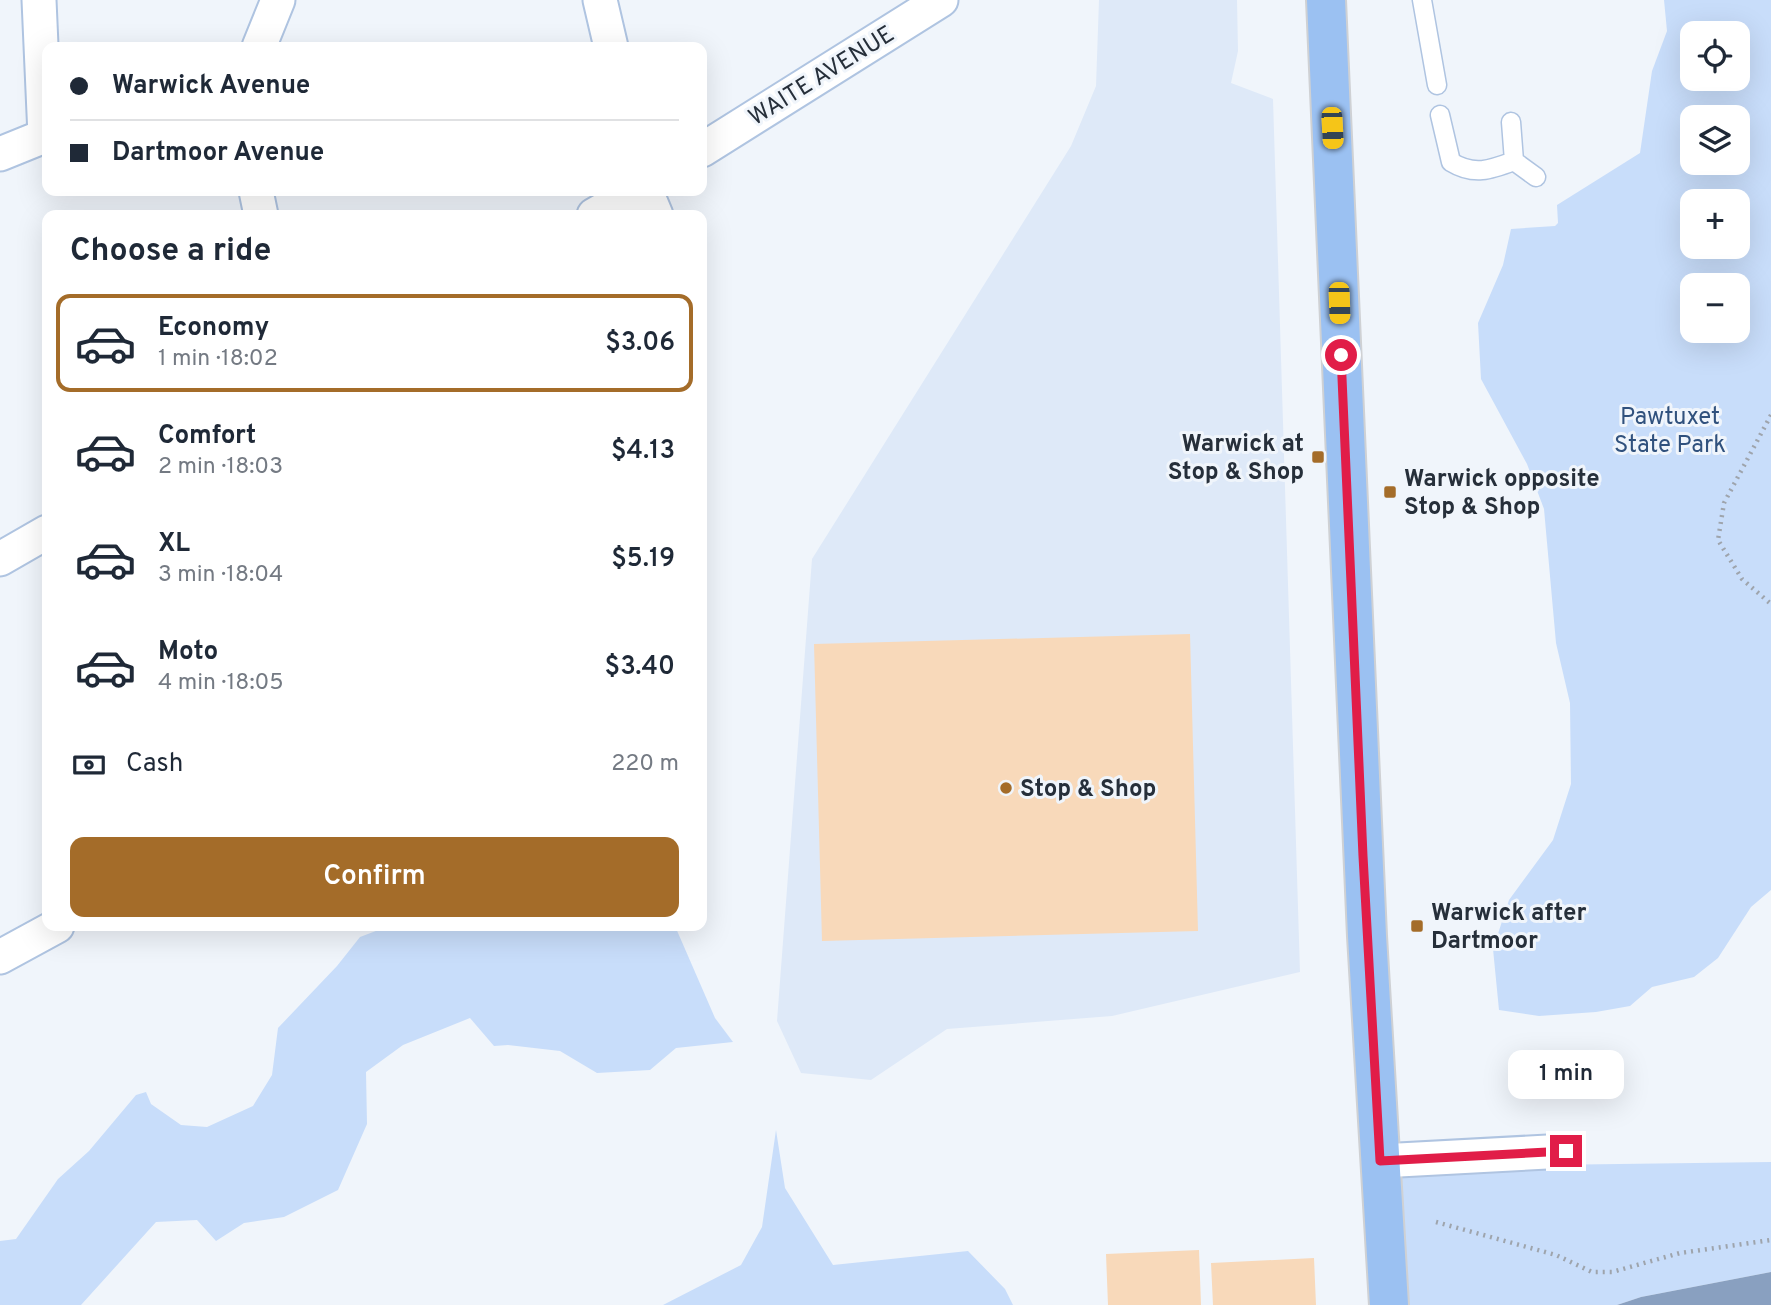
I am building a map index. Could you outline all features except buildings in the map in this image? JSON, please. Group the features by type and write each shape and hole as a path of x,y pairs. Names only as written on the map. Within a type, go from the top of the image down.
{"main road":[{"path":"1326,0 1353,654 1389,1305"}],"street":[{"path":"39,0 42,58"},
{"path":"260,42 278,0"},
{"path":"600,0 610,42"},
{"name":"WAITE AVENUE","path":"707,147 941,0"},
{"path":"0,154 42,137"},
{"path":"603,210 627,196"},
{"path":"0,559 42,535"},
{"path":"0,957 48,931"},
{"path":"1380,1161 1566,1151"}],"lane":[{"path":"1422,0 1437,85"},
{"path":"1440,115 1451,162 1464,170 1485,172 1514,161"},
{"path":"1511,122 1514,161 1536,177"}],"path":[{"path":"1771,415 1724,503 1718,540 1742,579 1771,604"},
{"path":"1436,1222 1556,1255 1592,1272 1612,1272 1680,1253 1771,1240"}],"shaded area":[{"path":"1099,0 1237,0 1238,51 1231,83 1273,99 1300,972 1112,1016 947,1029 871,1080 801,1073 777,1021 812,559 1071,146 1096,86"},
{"path":"1771,1272 1771,1305 1617,1305 1641,1297"}],"green space":[{"name":"Pawtuxet State Park","path":"1664,0 1771,0 1771,890 1751,907 1718,958 1694,977 1652,987 1630,1006 1596,1012 1539,1016 1499,1010 1493,949 1509,900 1553,840 1571,784 1570,703 1556,643 1544,509 1527,464 1481,379 1478,323 1503,265 1511,229 1555,226 1558,223 1557,205 1640,153 1652,71 1667,31"},
{"path":"376,931 677,931 715,1018 733,1042 676,1048 650,1070 597,1073 560,1051 494,1046 470,1018 403,1045 366,1072 367,1124 338,1190 284,1217 244,1223 216,1241 197,1220 156,1222 81,1305 0,1305 0,1241 16,1239 58,1179 89,1151 136,1095 146,1092 151,1104 181,1125 207,1127 253,1106 272,1075 278,1028 337,966 360,937"},
{"path":"776,1130 785,1188 833,1265 968,1251 1005,1289 1013,1305 663,1305 741,1265 762,1227"},
{"path":"1771,1162 1771,1272 1641,1297 1617,1305 1390,1305 1387,1167"}],"place":[{"name":"Warwick at Stop & Shop","path":"1318,457"},
{"name":"Warwick opposite Stop & Shop","path":"1390,492"},
{"name":"Stop & Shop","path":"1006,788"},
{"name":"Warwick after Dartmoor","path":"1417,926"}],"route":[{"path":"1341,355 1363,856 1380,1161 1566,1151"}]}
